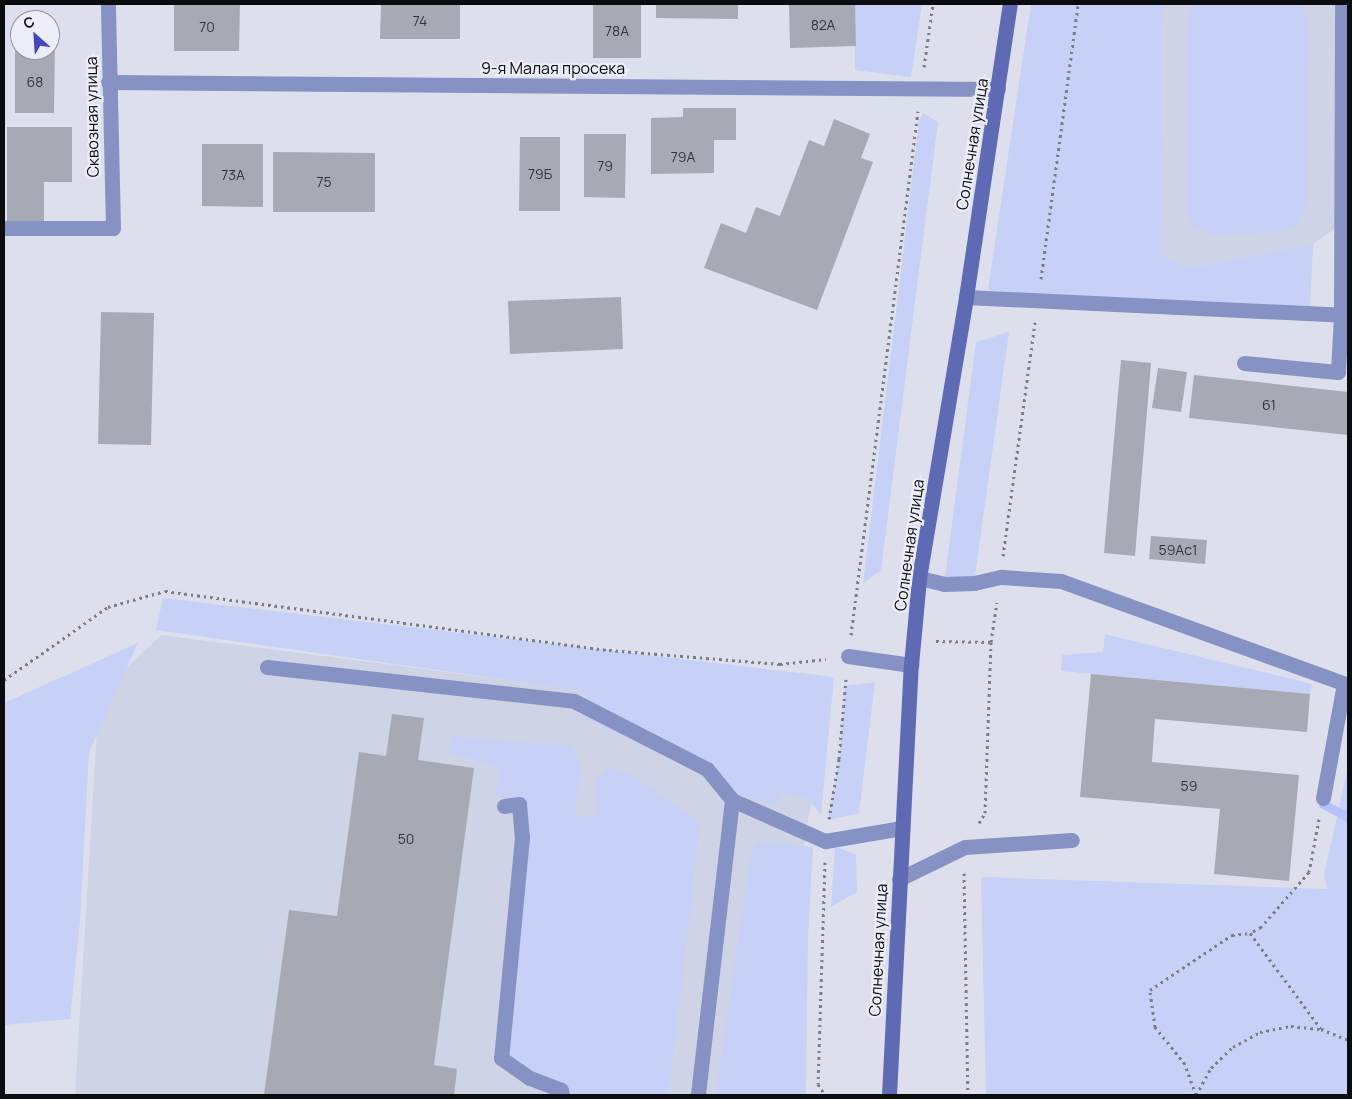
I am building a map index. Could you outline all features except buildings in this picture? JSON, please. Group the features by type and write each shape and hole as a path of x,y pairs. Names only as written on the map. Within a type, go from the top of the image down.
{"main road":[{"name":"Солнечная улица","path":"889,1095 911,665 919,578 966,297 1010,4"}],"street":[{"name":"Сквозная улица","path":"4,228 113,228 108,82 108,4"},
{"path":"1244,363 1338,372 1345,315 1342,4"},
{"name":"9-я Малая просека","path":"108,82 998,89"},
{"path":"966,297 1038,303 1345,315"},
{"path":"919,578 944,584 974,583 1000,577 1061,581 1346,685 1323,798"},
{"path":"848,656 911,665"},
{"path":"267,667 574,700 706,769 732,800 825,841 902,828"},
{"path":"698,1095 732,800"},
{"path":"504,806 519,804 522,838 501,1058 530,1078 561,1090 562,1095"},
{"path":"899,879 965,847 1072,840"}],"path":[{"path":"825,1095 818,1084 825,841 839,759 848,656 933,4"},
{"path":"968,1095 965,847 985,813 991,642 1078,4"},
{"path":"4,680 108,607 165,591 609,650 780,664 848,656"},
{"path":"1323,798 1309,872 1261,927 1250,933 1232,935 1150,990 1155,1027 1185,1064 1196,1095 1211,1068 1233,1047 1260,1032 1291,1026 1321,1029 1348,1040"},
{"path":"1250,933 1321,1029"}],"shaded area":[{"path":"855,4 922,4 911,77 855,70"},
{"path":"1031,4 1163,4 1161,255 1188,268 1313,244 1310,310 1000,299 988,289"},
{"path":"1163,4 1348,4 1348,220 1313,244 1188,268 1161,255"},
{"path":"1192,4 1300,4 1305,12 1309,26 1307,201 1303,214 1294,226 1282,232 1215,235 1195,227 1187,215 1187,25"},
{"path":"923,113 938,122 881,570 863,584 919,121"},
{"path":"1009,332 974,583 944,584 976,342"},
{"path":"163,598 834,677 821,815 808,798 779,793 777,806 723,789 681,761 590,721 585,691 156,630"},
{"path":"1105,634 1312,684 1310,694 1061,671 1062,655 1103,652"},
{"path":"161,635 586,690 828,726 805,834 797,1095 75,1095 99,694"},
{"path":"138,643 89,752 80,922 70,1019 4,1025 4,703"},
{"path":"875,682 859,813 828,820 839,759 845,686"},
{"path":"453,737 571,746 580,761 575,814 597,819 596,779 608,768 632,775 700,823 669,1095 562,1095 501,1058 519,805 496,794 499,767 447,752"},
{"path":"1348,767 1348,1095 986,1095 981,877 1327,889 1324,875"},
{"path":"756,842 813,847 808,936 806,1095 716,1095 750,859"},
{"path":"835,846 856,855 857,892 831,907"}],"waterway":[{"path":"1323,804 1348,817"}]}
